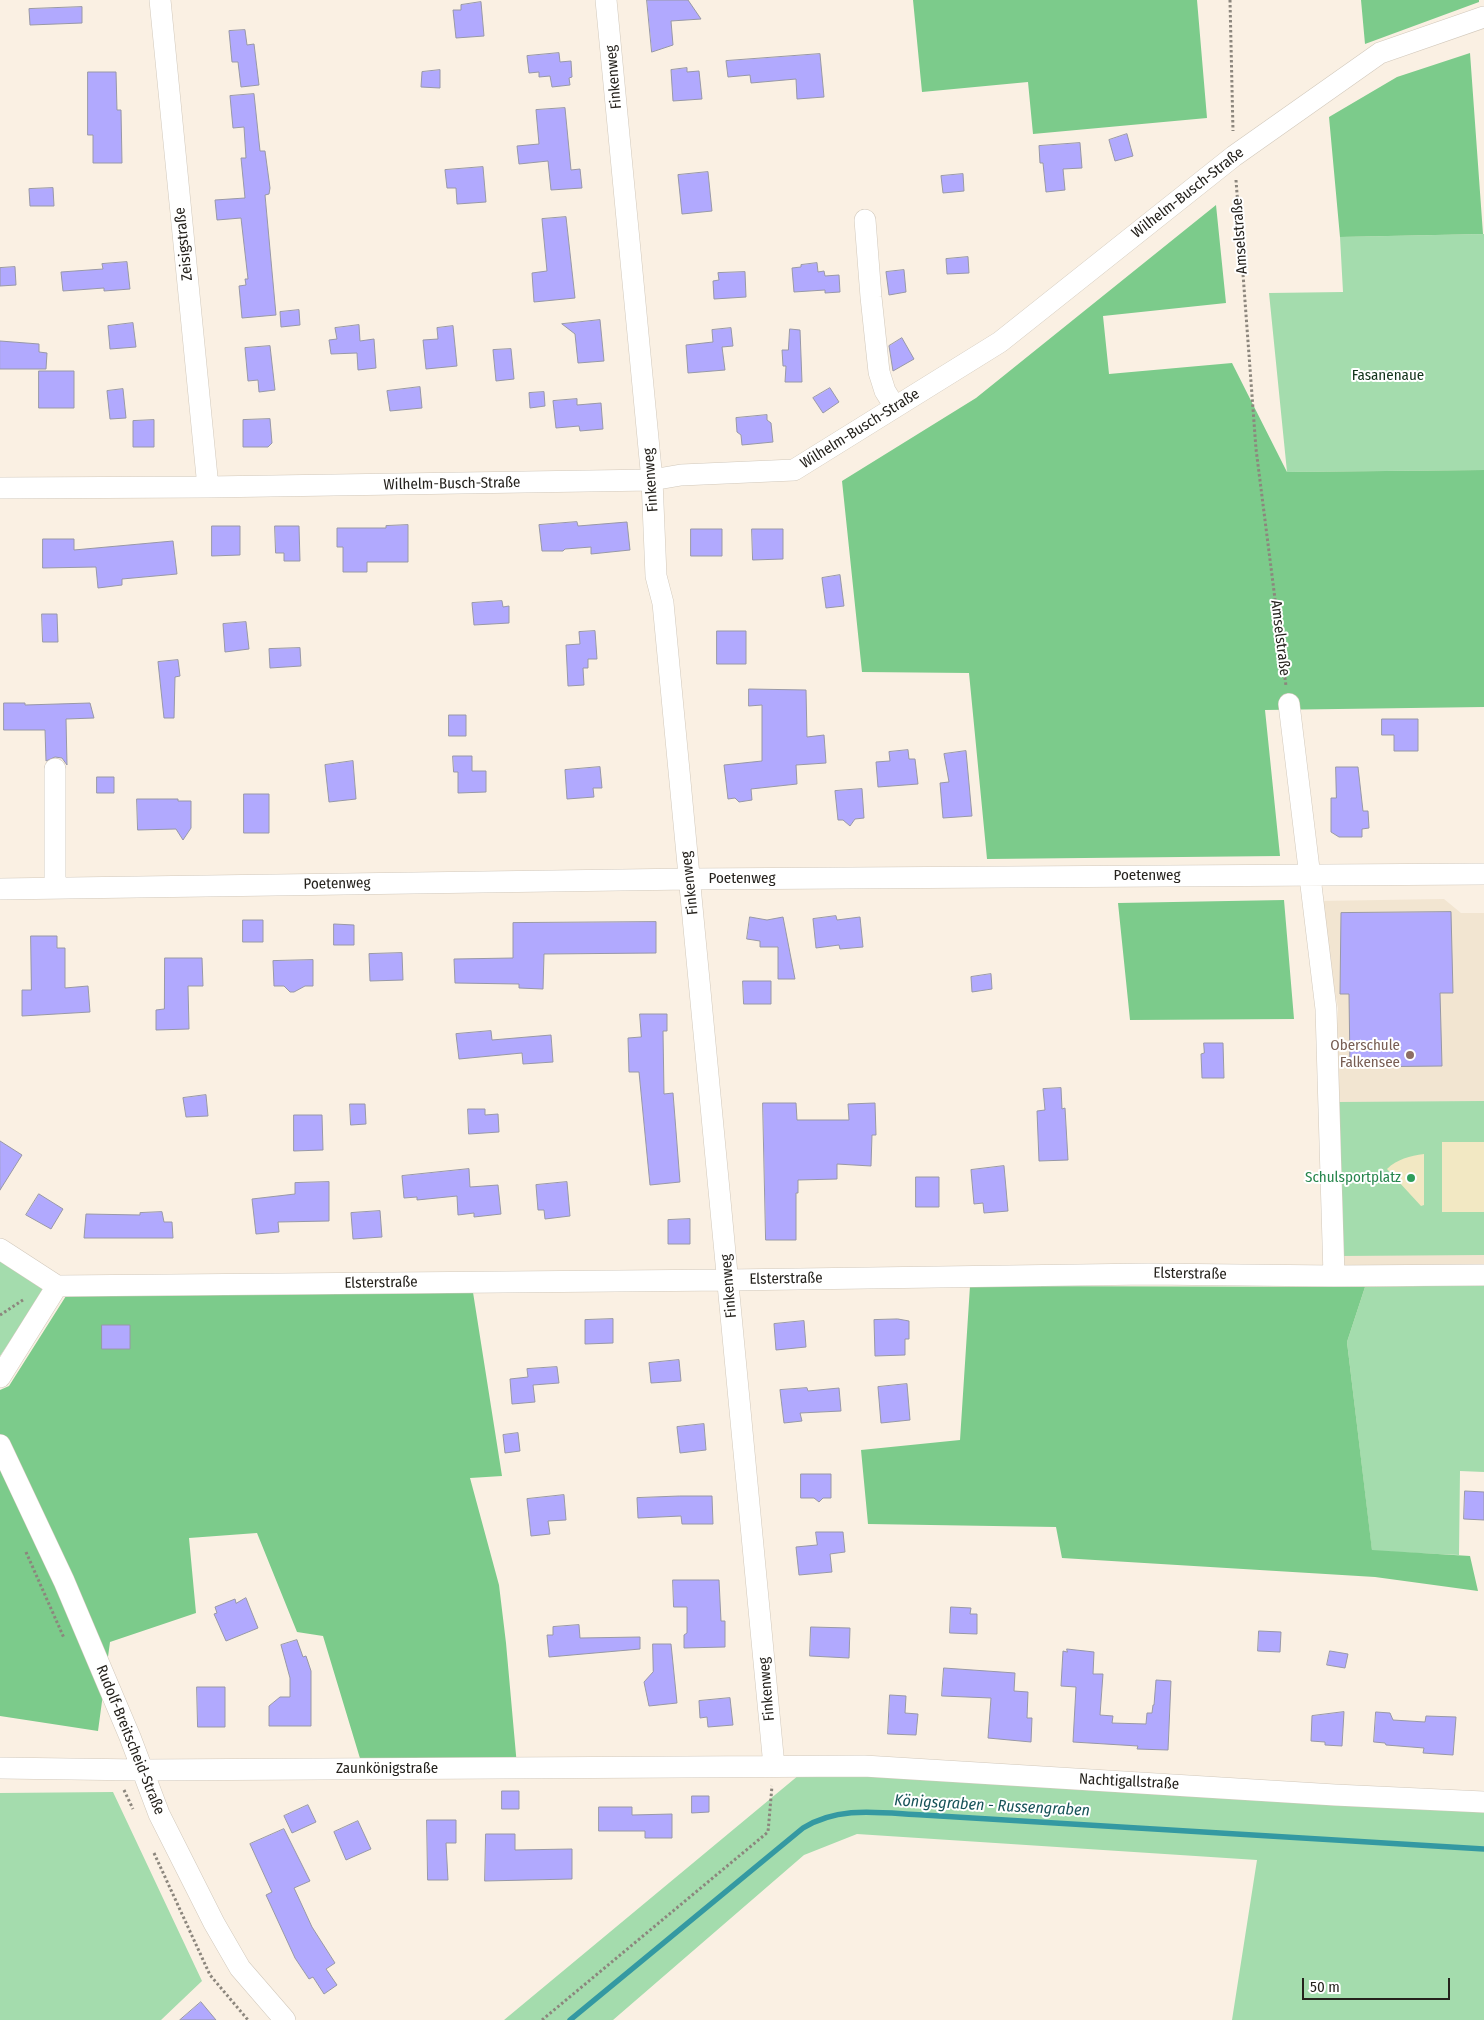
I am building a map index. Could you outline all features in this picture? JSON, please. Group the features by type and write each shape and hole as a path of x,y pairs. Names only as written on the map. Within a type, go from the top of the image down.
{"street":[{"name":"Zeisigstraße","path":"160,0 208,487"},
{"name":"Finkenweg","path":"606,0 652,480 656,576 663,603 774,1766"},
{"name":"Wilhelm-Busch-Straße","path":"0,488 208,487 652,480 681,476 794,470 1000,342 1234,156 1380,53 1484,17"},
{"path":"865,220 879,372 885,391 895,407"},
{"path":"1288,704 1326,1009 1334,1276"},
{"path":"55,769 55,888"},
{"name":"Poetenweg","path":"0,889 690,879 1484,874"},
{"path":"0,1249 57,1286 0,1378"},
{"name":"Elsterstraße","path":"57,1286 1148,1274 1484,1275"},
{"name":"Rudolf-Breitscheid-Straße","path":"0,1445 64,1582 130,1737 159,1814 218,1930 240,1968 285,2020"},
{"name":"Zaunkönigstraße","path":"0,1768 141,1770 774,1766"},
{"name":"Nachtigallstraße","path":"774,1766 864,1766 1335,1795 1484,1802"}],"path":[{"name":"Amselstraße","path":"1230,0 1234,156 1256,449 1288,704"},
{"path":"542,2020 768,1832 774,1766"}],"shaded area":[{"name":"Oberschule Falkensee","path":"1444,899 1461,913 1484,913 1484,1265 1338,1268 1334,1102 1338,1008 1318,901"}],"green space":[{"path":"913,0 1197,0 1207,118 1033,134 1028,82 922,92"},
{"path":"1361,0 1479,0 1479,2 1365,44"},
{"path":"1470,53 1483,234 1340,237 1329,117 1397,77"},
{"path":"1216,205 1226,303 1103,316 1109,374 1232,363 1287,472 1484,470 1484,707 1265,710 1280,856 987,859 969,673 862,672 842,481 976,398"},
{"name":"Fasanenaue","path":"1484,234 1484,470 1287,472 1269,293 1343,292 1340,237"},
{"path":"1284,900 1294,1019 1130,1020 1118,903"},
{"name":"Schulsportplatz","path":"1484,1101 1484,1255 1339,1256 1338,1102"},
{"path":"0,1261 46,1289 0,1356"},
{"path":"1484,1285 1484,1472 1460,1471 1459,1555 1372,1551 1347,1342 1365,1287"},
{"path":"472,1286 502,1476 470,1478 499,1585 517,1766 362,1765 323,1636 297,1632 257,1533 189,1538 196,1613 110,1642 98,1731 0,1716 0,1390 9,1386 66,1296"},
{"path":"970,1286 1365,1287 1347,1342 1372,1550 1470,1556 1478,1591 1375,1577 1062,1558 1056,1527 868,1524 861,1450 960,1440"},
{"path":"811,1772 1484,1808 1484,2020 1232,2020 1257,1860 857,1834 804,1855 613,2020 504,2020 799,1775"},
{"path":"113,1792 202,1981 161,2020 0,2020 0,1793"}],"sand":[{"path":"1442,1142 1484,1142 1484,1212 1442,1212"},
{"path":"1424,1154 1424,1205 1421,1206 1387,1169 1404,1158"}],"building":[{"path":"647,0 688,0 701,19 671,21 673,45 652,52"},
{"path":"481,2 484,36 456,38 453,10 461,10 461,5"},
{"path":"82,7 82,23 30,25 29,9"},
{"path":"245,30 247,45 254,44 259,85 241,87 238,62 232,62 229,31"},
{"path":"559,53 560,62 571,61 572,77 569,78 570,85 552,87 550,76 539,77 539,72 529,73 527,56"},
{"path":"820,54 824,97 797,99 796,79 751,83 750,75 728,77 726,61"},
{"path":"687,68 687,72 699,71 702,99 673,101 671,70"},
{"path":"440,70 440,88 421,87 422,72"},
{"path":"88,72 116,72 117,110 121,110 122,163 93,163 93,135 88,135"},
{"path":"254,94 260,151 265,151 270,188 269,194 265,195 276,315 242,318 239,286 246,285 245,279 248,279 241,218 217,220 215,200 245,198 241,158 246,158 244,127 233,128 230,96"},
{"path":"565,108 571,170 580,169 582,188 551,190 548,161 519,164 517,146 539,144 536,110"},
{"path":"1127,134 1133,156 1115,161 1109,140"},
{"path":"1080,143 1082,168 1063,169 1065,190 1046,192 1043,163 1040,163 1039,146"},
{"path":"483,167 486,202 457,204 456,188 447,188 445,170"},
{"path":"708,172 712,211 682,214 678,175"},
{"path":"963,174 964,191 943,193 941,176"},
{"path":"53,188 54,206 30,206 29,189"},
{"path":"566,217 575,298 534,302 532,273 547,271 542,219"},
{"path":"968,257 969,273 947,274 946,259"},
{"path":"127,262 130,289 104,291 104,288 63,291 61,272 103,269 102,264"},
{"path":"817,263 818,272 824,271 825,276 839,275 840,292 825,293 825,290 794,292 792,268"},
{"path":"15,267 16,285 0,286 0,268"},
{"path":"904,270 906,292 889,295 886,272"},
{"path":"745,272 746,297 714,299 713,281 719,280 718,273"},
{"path":"299,310 300,325 281,327 280,312"},
{"path":"600,320 604,361 578,363 575,334 562,324"},
{"path":"133,323 136,347 110,349 108,326"},
{"path":"359,325 360,341 374,339 376,368 358,370 357,353 331,354 329,340 337,339 335,328"},
{"path":"453,326 457,366 426,369 423,340 438,339 437,328"},
{"path":"731,328 733,346 722,347 725,370 688,373 686,345 713,342 712,330"},
{"path":"790,329 800,330 802,382 785,382 786,366 783,366 782,350 788,350"},
{"path":"902,338 914,359 893,371 889,346"},
{"path":"0,341 39,344 39,352 47,353 46,369 0,369"},
{"path":"270,346 275,390 259,392 258,380 248,381 245,348"},
{"path":"511,349 514,379 496,381 493,350"},
{"path":"39,371 74,371 74,408 39,408"},
{"path":"420,387 422,408 390,411 387,391"},
{"path":"830,388 839,402 823,413 813,398"},
{"path":"123,389 126,418 110,419 107,391"},
{"path":"544,392 545,406 530,408 529,393"},
{"path":"577,399 577,405 601,403 603,429 580,431 579,426 556,428 553,401"},
{"path":"767,415 767,420 771,423 773,442 742,445 741,435 737,432 736,418"},
{"path":"270,419 272,443 268,447 243,447 243,420"},
{"path":"154,420 154,447 133,447 133,421"},
{"path":"577,522 578,526 627,522 630,550 591,554 591,547 565,549 563,551 542,551 539,525"},
{"path":"408,525 408,562 367,562 367,572 343,572 343,547 337,547 337,528 386,528 386,526"},
{"path":"212,526 240,526 240,555 212,556"},
{"path":"275,526 299,526 300,561 284,561 284,553 276,553"},
{"path":"691,529 722,529 722,556 691,556"},
{"path":"752,529 783,529 783,559 753,560"},
{"path":"43,539 74,539 74,550 173,541 177,574 122,579 122,585 98,588 96,567 43,568"},
{"path":"840,575 844,606 826,608 822,578"},
{"path":"502,601 503,607 509,606 509,623 474,625 472,603"},
{"path":"42,614 57,614 58,642 43,642"},
{"path":"246,622 249,649 225,652 223,624"},
{"path":"595,631 597,659 588,659 588,668 583,668 584,685 568,686 566,645 580,644 579,632"},
{"path":"717,631 746,631 746,664 717,664"},
{"path":"300,648 301,666 270,668 269,649"},
{"path":"178,660 180,676 175,677 174,718 164,718 158,662"},
{"path":"749,689 806,690 807,737 824,735 826,763 796,765 797,784 751,789 752,800 739,802 735,798 728,799 724,765 762,761 762,705 749,706"},
{"path":"4,703 25,703 25,705 90,703 94,718 66,719 67,765 62,758 55,757 46,761 45,730 4,730"},
{"path":"449,715 466,715 466,736 449,736"},
{"path":"1382,719 1418,719 1418,751 1394,751 1394,735 1382,735"},
{"path":"908,750 909,759 915,759 918,784 878,787 876,762 890,761 889,752"},
{"path":"966,751 972,816 943,818 940,783 949,782 944,754"},
{"path":"453,756 472,756 472,771 486,771 486,792 458,793 458,772 454,772"},
{"path":"353,761 356,799 329,802 325,765"},
{"path":"600,767 602,788 593,788 594,797 567,799 565,770"},
{"path":"1336,767 1358,767 1363,811 1368,811 1369,828 1362,829 1362,837 1339,837 1331,832 1331,798 1336,798"},
{"path":"97,777 114,777 114,793 97,793"},
{"path":"862,789 864,818 855,819 850,826 843,820 838,820 835,791"},
{"path":"244,794 269,794 269,833 244,833"},
{"path":"137,799 178,799 178,801 191,801 191,828 183,840 176,829 138,830"},
{"path":"1451,912 1453,993 1440,993 1442,1066 1350,1067 1349,994 1340,994 1341,913"},
{"path":"836,916 837,920 860,917 863,947 840,949 839,945 816,948 813,919"},
{"path":"750,917 767,920 783,917 795,979 778,979 778,947 760,947 760,941 747,939"},
{"path":"243,920 263,920 263,942 243,942"},
{"path":"656,922 656,953 544,954 543,989 519,988 519,984 455,983 454,959 513,958 513,923"},
{"path":"334,924 354,925 354,945 334,945"},
{"path":"31,936 57,936 57,948 65,948 65,988 88,986 90,1012 22,1016 22,990 31,990"},
{"path":"402,953 403,980 370,981 369,954"},
{"path":"165,958 202,958 203,986 188,986 189,1029 156,1030 156,1010 164,1009"},
{"path":"313,960 313,986 305,986 290,992 284,986 274,986 273,961"},
{"path":"991,974 992,989 972,992 971,977"},
{"path":"743,981 771,981 771,1004 744,1004"},
{"path":"640,1014 667,1014 667,1031 663,1031 664,1094 673,1093 680,1182 650,1185 639,1072 629,1072 628,1038 641,1037"},
{"path":"491,1031 492,1040 551,1035 553,1062 523,1064 522,1053 459,1059 456,1034"},
{"path":"1204,1043 1223,1043 1224,1078 1202,1078 1201,1054 1204,1053"},
{"path":"1061,1088 1062,1109 1065,1108 1068,1160 1039,1161 1037,1111 1045,1110 1043,1089"},
{"path":"206,1095 208,1116 186,1117 183,1098"},
{"path":"763,1103 796,1103 797,1120 849,1120 848,1104 875,1103 876,1135 872,1135 871,1166 837,1164 837,1179 798,1180 798,1193 796,1193 796,1240 766,1240"},
{"path":"350,1104 365,1104 366,1124 351,1125"},
{"path":"468,1109 485,1109 485,1115 498,1114 499,1132 469,1134"},
{"path":"294,1115 322,1115 323,1150 294,1151"},
{"path":"0,1141 22,1155 0,1190"},
{"path":"1004,1166 1008,1211 984,1213 983,1203 974,1204 971,1170"},
{"path":"469,1169 470,1187 498,1185 501,1214 474,1217 474,1213 458,1215 457,1196 417,1200 417,1197 404,1198 402,1176"},
{"path":"916,1177 939,1177 939,1207 916,1207"},
{"path":"329,1182 329,1221 278,1222 279,1232 256,1234 252,1199 295,1194 295,1183"},
{"path":"567,1182 570,1216 545,1219 544,1210 538,1210 536,1185"},
{"path":"39,1194 63,1209 51,1229 26,1215"},
{"path":"380,1211 382,1237 353,1239 351,1213"},
{"path":"162,1212 164,1222 172,1222 173,1238 84,1238 86,1214 140,1215 140,1213"},
{"path":"690,1219 690,1244 668,1244 668,1220"},
{"path":"613,1319 613,1343 585,1344 585,1320"},
{"path":"898,1319 909,1321 909,1339 905,1339 905,1355 875,1356 874,1320"},
{"path":"804,1321 806,1347 776,1350 774,1324"},
{"path":"102,1325 130,1325 130,1349 102,1349"},
{"path":"679,1360 681,1381 651,1383 649,1363"},
{"path":"557,1367 559,1383 533,1385 535,1402 512,1404 510,1379 528,1377 527,1369"},
{"path":"907,1384 910,1420 881,1423 878,1387"},
{"path":"807,1388 808,1391 839,1388 841,1411 800,1413 802,1421 784,1423 780,1390"},
{"path":"704,1424 706,1450 680,1453 677,1427"},
{"path":"518,1433 520,1451 505,1453 503,1435"},
{"path":"801,1474 831,1474 831,1498 823,1498 819,1502 814,1498 801,1498"},
{"path":"1465,1491 1484,1492 1484,1520 1464,1519"},
{"path":"564,1495 566,1520 548,1521 550,1534 531,1536 527,1499"},
{"path":"712,1496 713,1524 682,1524 681,1516 638,1518 637,1498"},
{"path":"816,1532 843,1532 845,1552 830,1554 832,1572 799,1575 796,1547 817,1545"},
{"path":"673,1580 719,1580 721,1621 725,1621 725,1647 684,1648 684,1635 687,1633 687,1607 674,1607"},
{"path":"246,1598 258,1628 226,1641 214,1614 217,1613 215,1607 235,1599 236,1603"},
{"path":"951,1607 971,1608 970,1614 977,1614 977,1634 950,1633"},
{"path":"579,1625 580,1638 640,1637 640,1649 549,1657 547,1635 553,1635 553,1627"},
{"path":"811,1627 850,1628 849,1658 810,1656"},
{"path":"1259,1631 1281,1632 1280,1652 1258,1651"},
{"path":"297,1640 303,1657 306,1656 311,1671 311,1726 269,1726 269,1706 280,1697 290,1697 290,1678 281,1645"},
{"path":"653,1644 671,1644 677,1703 649,1706 644,1682 653,1672"},
{"path":"1067,1649 1094,1652 1093,1674 1103,1674 1100,1715 1113,1716 1112,1723 1146,1724 1147,1713 1152,1713 1154,1705 1156,1680 1171,1681 1168,1750 1137,1749 1138,1746 1073,1742 1076,1687 1061,1686 1063,1651 1067,1652"},
{"path":"1330,1651 1348,1654 1345,1668 1327,1665"},
{"path":"944,1668 1015,1673 1014,1691 1028,1692 1027,1718 1032,1718 1031,1742 988,1738 991,1698 942,1696"},
{"path":"197,1687 225,1687 225,1727 198,1727"},
{"path":"890,1695 906,1696 905,1713 918,1714 916,1735 888,1734"},
{"path":"730,1698 733,1725 708,1727 707,1717 700,1718 699,1701"},
{"path":"1344,1712 1342,1746 1325,1745 1325,1742 1311,1741 1312,1716"},
{"path":"1376,1712 1390,1713 1393,1720 1425,1722 1426,1716 1456,1717 1453,1755 1423,1753 1424,1748 1386,1745 1385,1743 1374,1742"},
{"path":"502,1791 519,1791 519,1809 502,1809"},
{"path":"692,1796 709,1796 709,1812 692,1813"},
{"path":"308,1805 316,1822 292,1833 284,1816"},
{"path":"599,1807 632,1807 632,1815 672,1814 672,1838 645,1838 645,1831 599,1831"},
{"path":"427,1820 456,1820 456,1843 446,1843 448,1880 428,1880"},
{"path":"358,1821 371,1849 346,1860 334,1832"},
{"path":"284,1829 310,1881 294,1888 312,1927 335,1963 326,1969 337,1985 324,1994 313,1977 309,1979 295,1958 266,1895 272,1892 250,1844"},
{"path":"486,1834 515,1834 515,1850 572,1849 572,1879 485,1881"},
{"path":"201,2002 216,2020 180,2020"}],"waterway":[{"name":"Königsgraben - Russengraben","path":"570,2020 803,1828 831,1816 846,1813 876,1812 1484,1849"}],"place":[{"name":"Oberschule Falkensee","path":"1410,1055"},
{"name":"Schulsportplatz","path":"1411,1178"}]}
